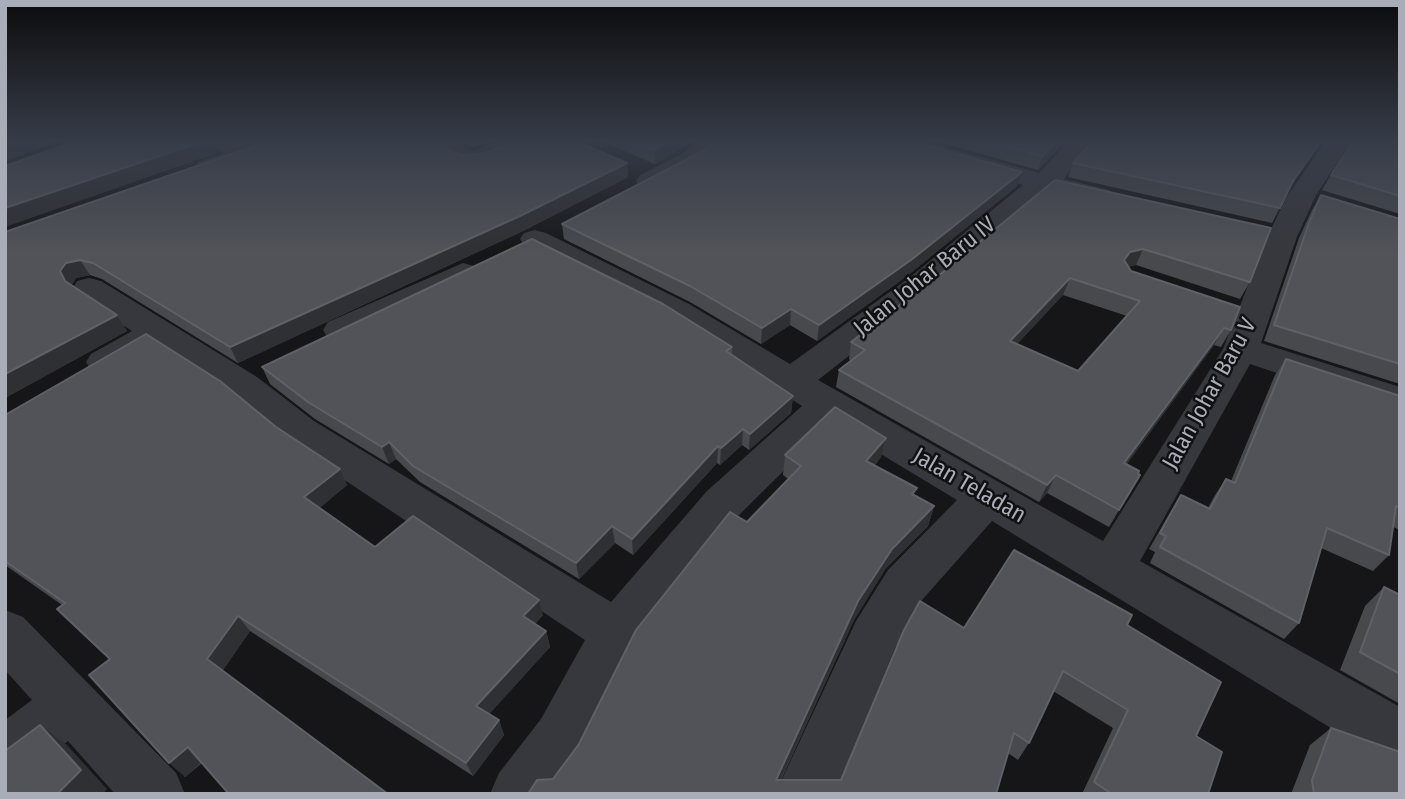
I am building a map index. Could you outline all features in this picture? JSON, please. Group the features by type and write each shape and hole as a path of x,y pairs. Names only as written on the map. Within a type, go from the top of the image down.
{"street":[{"path":"620,196 638,178"},
{"path":"1028,178 1120,200"},
{"name":"Jalan Johar Baru IV","path":"520,794 561,739 616,633 810,393 920,285 1046,178"},
{"name":"Jalan Johar Baru V","path":"1111,569 1240,325 1267,233 1313,199 1322,178"},
{"name":"Jalan Teladan","path":"317,341 527,242 677,311 810,393 1400,738"},
{"path":"89,288 157,332 251,373 244,386 300,432 616,633"},
{"path":"1240,325 1400,401"},
{"path":"75,379 157,332"},
{"path":"805,794 874,637 905,585 988,496"},
{"path":"5,633 155,794"},
{"path":"5,755 71,704"}],"building":[{"path":"5,178 93,178 5,208"},
{"path":"161,178 596,178 520,216 230,347 93,263 80,260 66,263 60,271 65,281 117,315 5,374 5,232"},
{"path":"650,178 1014,178 911,260 819,325 791,309 762,328 690,286 562,224"},
{"path":"1143,178 1295,178 1280,208"},
{"path":"1342,178 1400,178 1400,196"},
{"path":"1055,180 1271,228 1250,282 1143,249 1130,252 1124,260 1131,271 1240,307 1231,330 1224,328 1124,463 1139,471 1140,475 1119,510 1056,475 1047,485 839,370 865,350 851,342 937,277","holes":["1070,278 1140,301 1078,371 1010,341"]},
{"path":"1321,195 1400,219 1400,364 1274,325"},
{"path":"532,239 663,304 732,347 726,351 793,396 750,434 743,429 721,448 718,446 632,539 612,526 576,563 413,466 389,442 382,447 308,402 262,367"},
{"path":"146,334 220,381 276,427 340,469 304,497 375,547 413,516 539,600 523,616 546,631 476,706 499,720 466,763 238,616 207,659 388,794 229,794 188,747 169,763 89,675 110,659 57,609 65,603 5,561 5,415"},
{"path":"1286,359 1400,396 1400,507 1396,506 1389,555 1327,528 1299,623 1160,547 1166,536 1160,533 1181,495 1210,509 1226,479 1235,483"},
{"path":"835,407 886,438 866,461 917,488 912,494 934,506 892,549 858,601 776,780 841,780 904,630 920,601 964,628 1014,550 1132,615 1127,625 1221,682 1196,736 1222,752 1208,794 1112,794 1094,782 1128,710 1063,671 1029,743 1014,733 996,794 528,794 537,780 553,779 579,744 636,630 730,512 747,522 801,466 785,455"},
{"path":"1384,587 1400,595 1400,674 1360,652"},
{"path":"40,725 81,770 57,794 5,794 5,751"},
{"path":"1331,728 1400,752 1400,794 1314,794 1312,780"}]}
